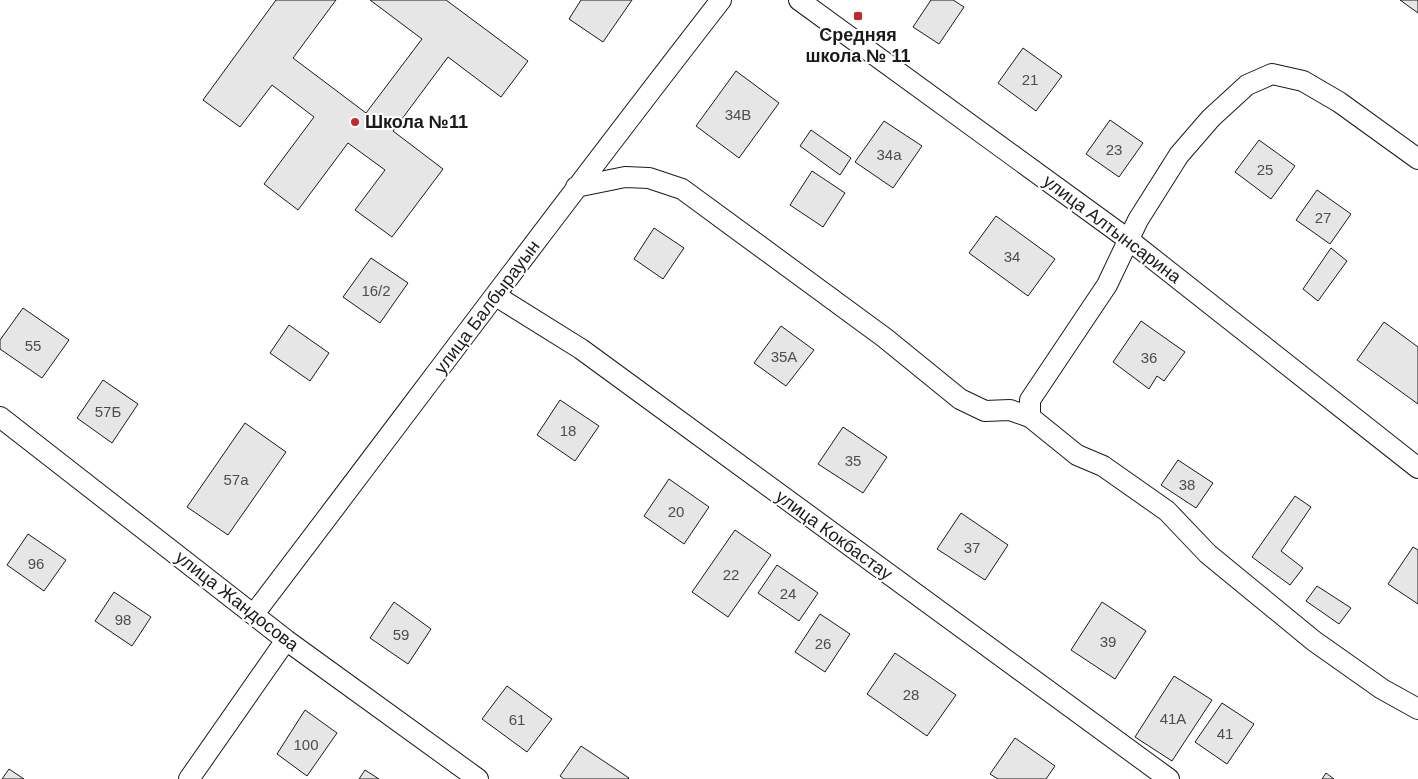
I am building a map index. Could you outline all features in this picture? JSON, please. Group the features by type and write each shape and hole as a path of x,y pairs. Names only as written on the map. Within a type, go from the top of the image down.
{"street":[{"name":"улица Балбырауын","path":"254,614 496,296 576,187 721,0"},
{"name":"улица Алтынсарина","path":"799,0 1129,240 1418,468"},
{"path":"1030,417 1030,400 1107,285 1138,220 1179,155 1211,118 1246,85 1272,74 1303,81 1332,98 1418,160"},
{"path":"576,187 625,177 648,178 682,189 885,338 960,399 985,411 1010,410 1030,417 1076,454 1103,466 1168,511 1208,554 1314,641 1382,689 1418,709"},
{"name":"улица Кокбастау","path":"496,296 581,349 1169,779"},
{"name":"улица Жандосова","path":"0,416 286,640 478,779"},
{"path":"189,779 286,640"}],"building":[{"name":"Школа №11","path":"276,0 336,0 293,58 366,113 422,39 370,0 446,0 528,61 501,97 448,57 393,131 443,169 392,237 355,210 385,170 348,143 298,210 264,184 314,117 272,85 240,127 203,100"},
{"path":"581,0 632,0 603,42 569,19"},
{"path":"931,0 953,0 964,7 939,44 913,27"},
{"path":"1400,0 1418,0 1418,13"},
{"path":"1023,48 1062,76 1036,111 998,83"},
{"path":"736,71 779,103 739,158 696,126"},
{"path":"1110,120 1143,143 1119,177 1086,154"},
{"path":"884,121 922,146 893,188 855,162"},
{"path":"811,130 851,158 840,175 800,146"},
{"path":"1259,140 1295,166 1271,199 1235,172"},
{"path":"812,171 845,193 823,227 790,205"},
{"path":"1317,190 1351,214 1330,244 1296,220"},
{"path":"996,216 1055,259 1028,296 969,253"},
{"path":"654,228 684,248 663,279 634,259"},
{"path":"1331,248 1347,261 1318,301 1303,289"},
{"path":"371,258 408,283 380,323 343,297"},
{"path":"23,308 69,340 42,378 0,349 0,340"},
{"path":"1141,321 1185,352 1164,381 1157,376 1149,389 1113,362"},
{"path":"1384,322 1418,347 1418,404 1357,360"},
{"path":"289,325 329,353 310,381 270,353"},
{"path":"781,326 814,350 786,386 754,363"},
{"path":"103,380 138,404 112,443 77,418"},
{"path":"560,400 599,426 575,461 537,435"},
{"path":"245,423 286,452 228,535 187,507"},
{"path":"843,427 887,457 863,493 818,464"},
{"path":"1178,460 1213,483 1196,508 1161,485"},
{"path":"669,479 709,507 684,544 644,516"},
{"path":"1295,496 1311,507 1281,551 1303,568 1290,585 1252,557"},
{"path":"961,513 1008,545 985,580 937,549"},
{"path":"735,530 771,555 728,617 692,592"},
{"path":"28,534 66,560 44,591 7,565"},
{"path":"1413,547 1418,550 1418,604 1388,584"},
{"path":"777,565 818,593 799,621 758,593"},
{"path":"1317,586 1351,608 1339,624 1306,601"},
{"path":"114,592 151,617 132,646 95,621"},
{"path":"394,602 431,629 408,664 370,638"},
{"path":"1102,602 1146,631 1115,679 1071,650"},
{"path":"820,614 850,634 825,672 795,652"},
{"path":"895,653 956,695 927,736 867,694"},
{"path":"1174,676 1212,700 1172,761 1135,737"},
{"path":"507,686 552,719 527,752 482,719"},
{"path":"1222,703 1254,724 1227,764 1195,742"},
{"path":"305,710 337,733 307,776 277,754"},
{"path":"1015,738 1055,766 1046,779 998,779 990,774"},
{"path":"581,746 629,778 564,779 560,776"},
{"path":"9,769 24,779 2,779"},
{"path":"365,770 379,779 359,779"},
{"path":"1326,773 1334,779 1322,779"}],"place":[{"name":"Средняя школа № 11","path":"858,16"},
{"name":"Школа №11","path":"355,122"}]}
